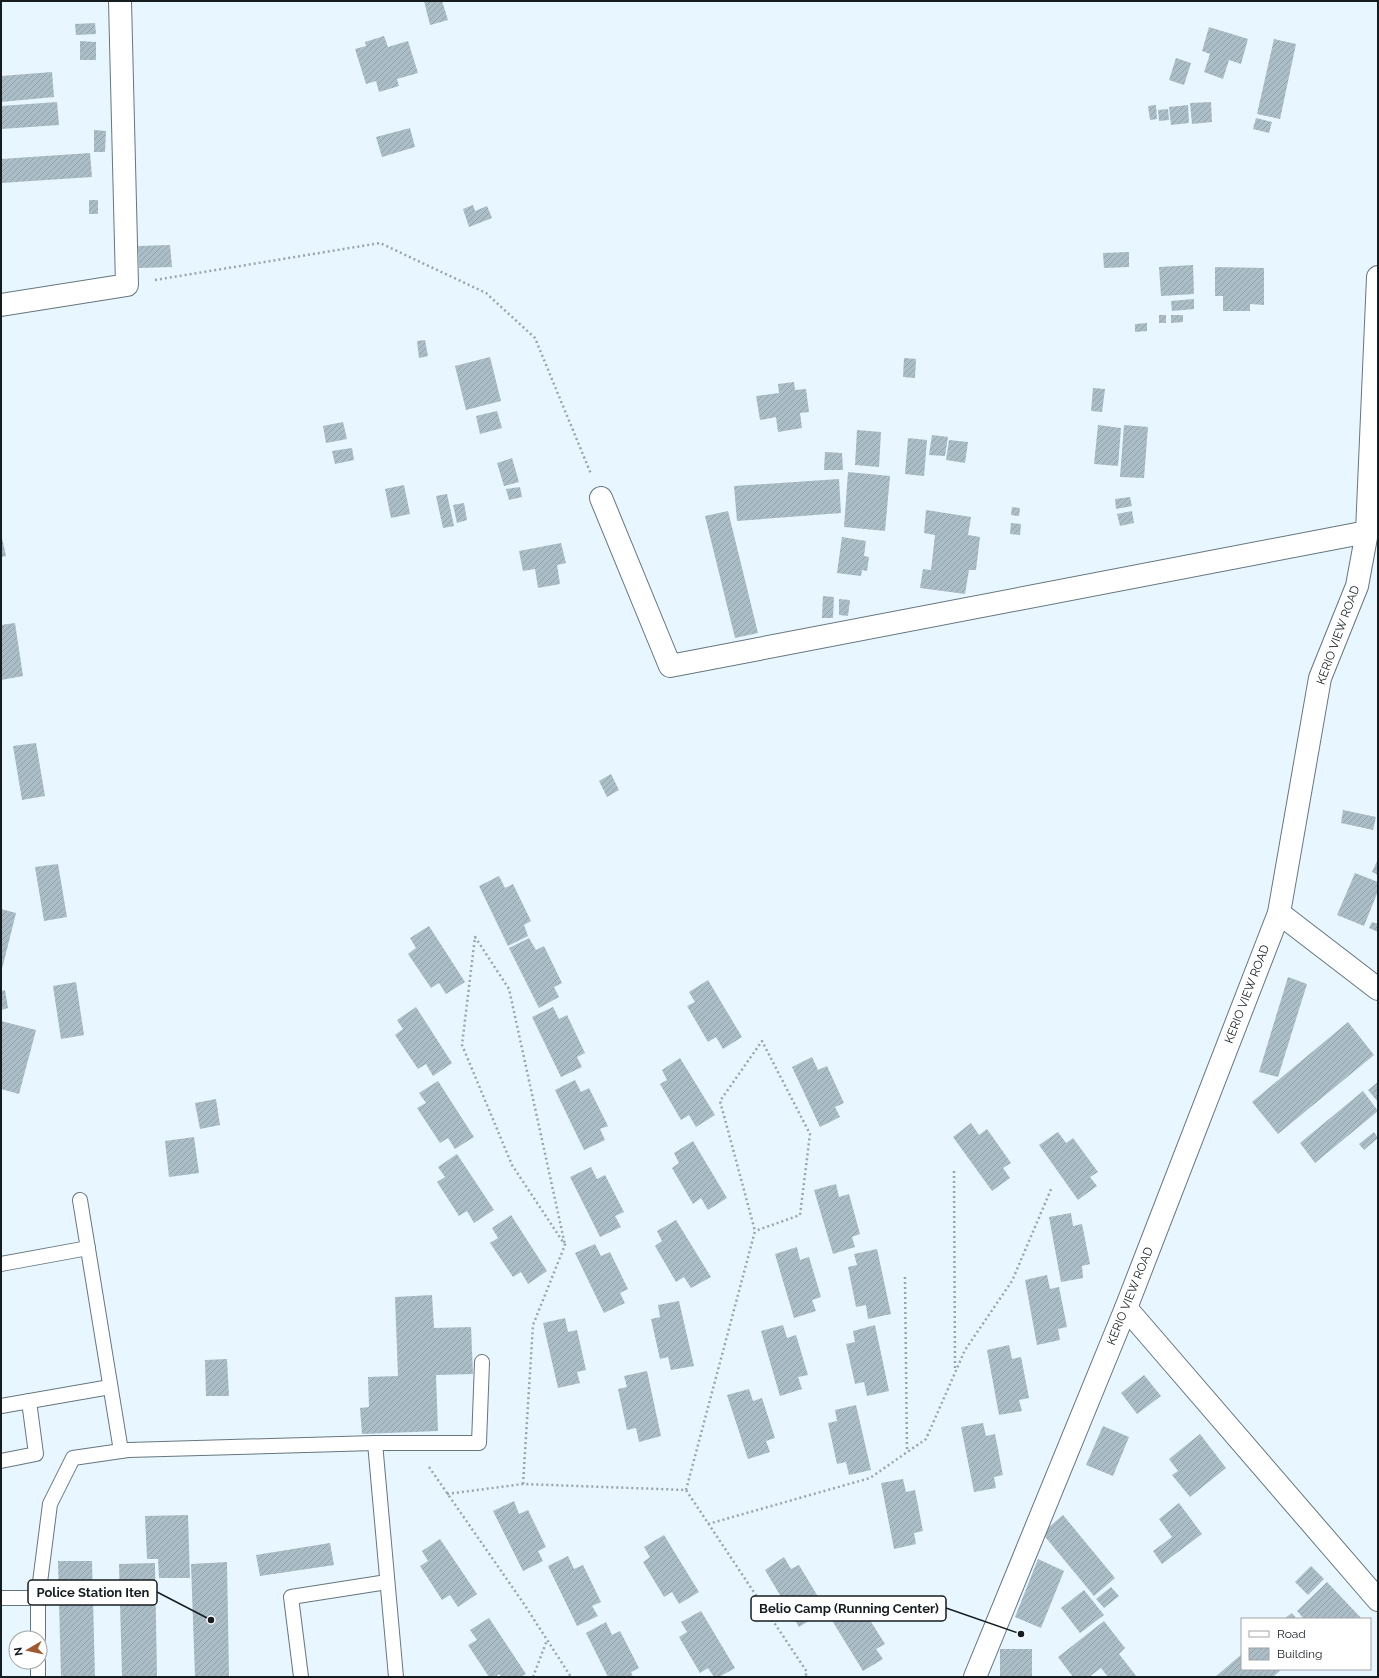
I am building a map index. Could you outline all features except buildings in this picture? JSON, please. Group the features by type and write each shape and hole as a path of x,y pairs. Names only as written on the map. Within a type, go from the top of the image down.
{"street":[{"path":"1,305 127,284 120,1"},
{"name":"KERIO VIEW ROAD","path":"975,1677 1126,1308 1279,913 1320,678 1357,586 1366,532 1378,277"},
{"path":"601,498 670,666 1366,532"},
{"path":"1279,913 1378,989"},
{"path":"1126,1308 1378,1600"}],"lane":[{"path":"80,1200 121,1451"},
{"path":"1,1264 88,1248"},
{"path":"38,1630 38,1598 50,1504 73,1458 121,1451 375,1444 479,1443 482,1362"},
{"path":"1,1406 110,1387"},
{"path":"1,1461 36,1454 29,1401"},
{"path":"375,1444 396,1677"},
{"path":"301,1677 291,1597 387,1582"},
{"path":"1,1598 38,1598"}],"path":[{"path":"127,284 380,243 486,293 535,338 601,498"},
{"path":"523,1484 533,1325 565,1245 509,989 474,937 462,1045 512,1165 565,1245"},
{"path":"756,1231 800,1215 810,1134 762,1041 720,1101 756,1231 686,1490 807,1672 805,1677"},
{"path":"954,1171 955,1372"},
{"path":"708,1524 870,1478 926,1438 965,1350 1012,1281 1052,1187"},
{"path":"905,1277 907,1452"},
{"path":"412,1444 571,1677"},
{"path":"447,1494 523,1484 686,1490"},
{"path":"533,1677 547,1640"}],"place":[{"name":"Police Station Iten","path":"211,1620"},
{"name":"Belio Camp (Running Center)","path":"1021,1634"}]}
